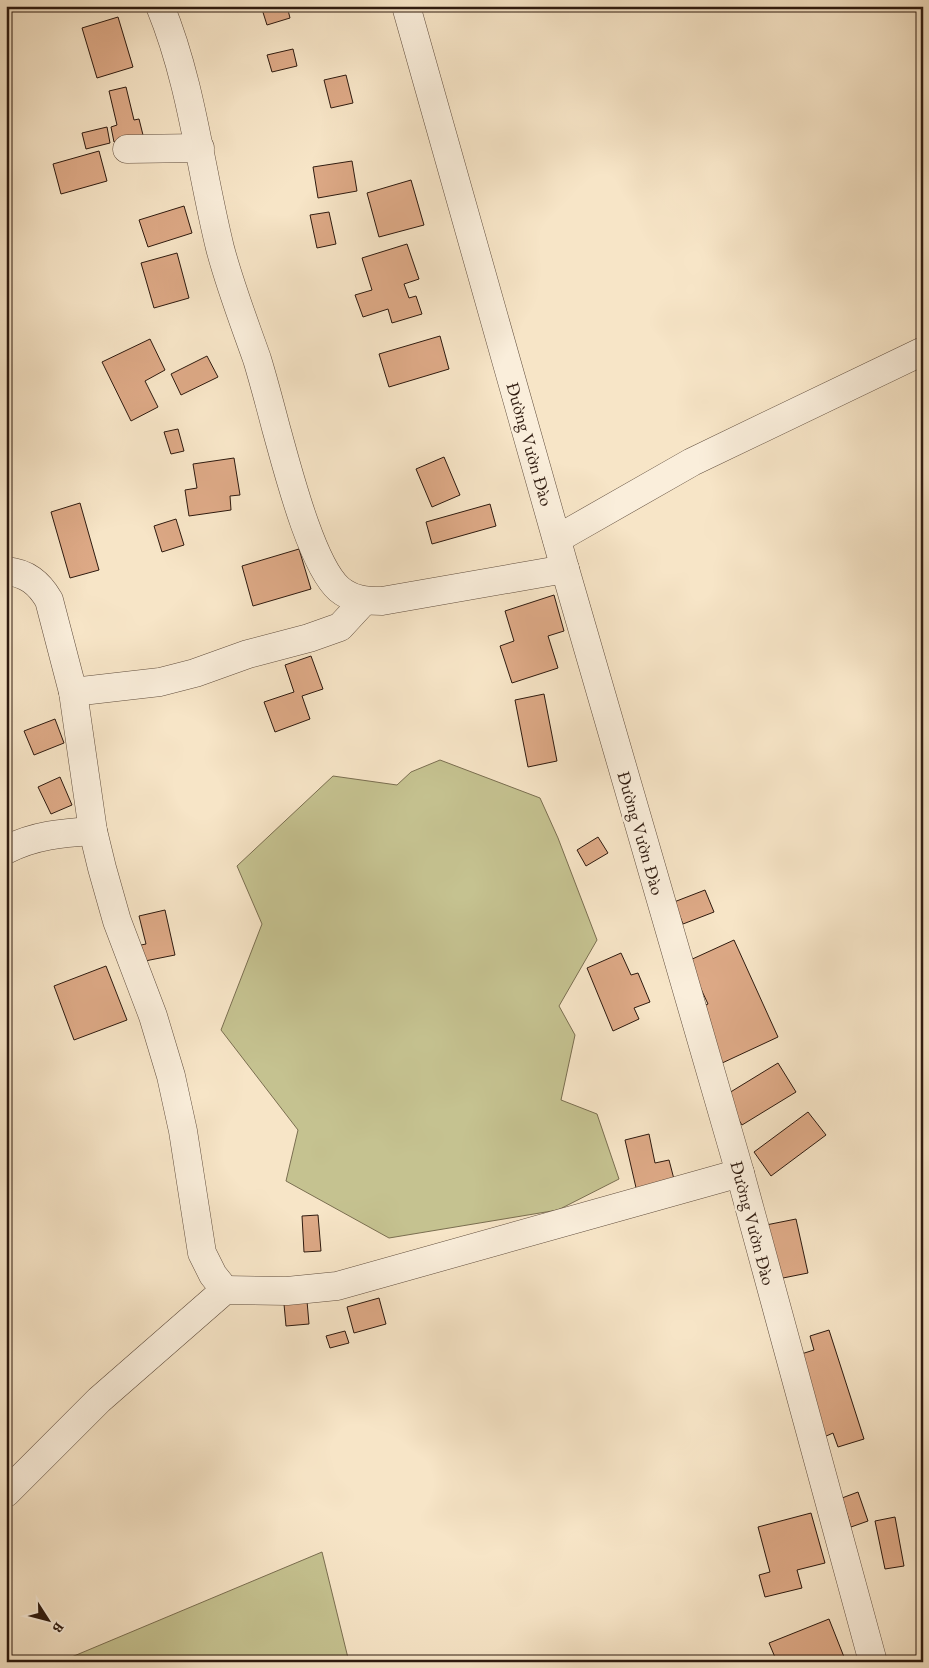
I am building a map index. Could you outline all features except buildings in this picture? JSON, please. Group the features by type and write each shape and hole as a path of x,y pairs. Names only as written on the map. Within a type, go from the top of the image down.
{"street":[{"path":"160,6 179,56 228,276 257,361 292,485 312,543 328,575 339,589 352,598 364,601 382,601 565,569"},
{"name":"Đường Vườn Đào","path":"406,6 556,539 740,1173 873,1662"},
{"path":"126,150 200,148"},
{"path":"556,539 692,462 923,351"},
{"path":"6,572 29,577 41,587 49,600 72,692 94,831 117,922 153,1016 171,1076 183,1130 202,1252 213,1275 225,1290"},
{"path":"72,692 160,682 195,673 248,654 309,638 340,627 364,601"},
{"path":"6,850 34,839 56,834 94,831"},
{"path":"6,1493 99,1400 225,1290 314,1290 362,1281 740,1173"}],"shaded area":[{"path":"440,760 540,798 558,838 597,940 559,1006 575,1035 561,1100 597,1114 619,1179 558,1210 389,1238 286,1181 298,1130 221,1030 262,924 237,866 333,776 397,785 411,772"},
{"path":"322,1552 349,1662 62,1662 62,1661"}]}
